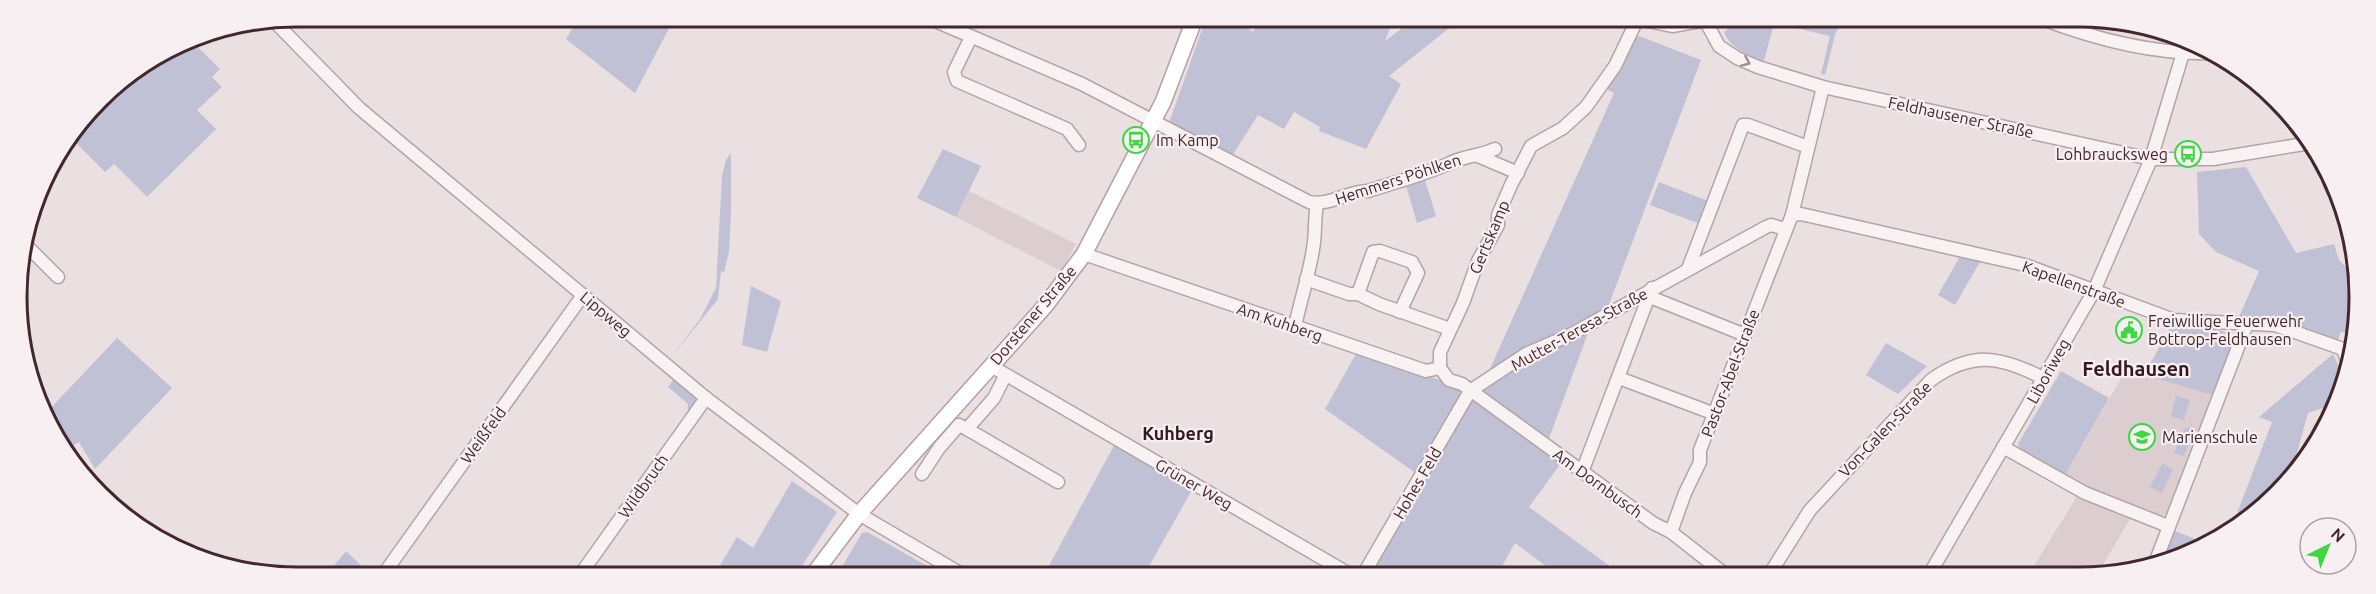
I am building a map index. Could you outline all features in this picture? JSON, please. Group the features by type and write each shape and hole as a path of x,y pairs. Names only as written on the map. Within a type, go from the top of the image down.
{"main road":[{"name":"Dorstener Straße","path":"819,567 859,514 1045,306 1084,254 1154,121 1191,27"}],"street":[{"path":"948,27 1082,84 1154,121"},
{"name":"Gertskamp","path":"1440,368 1439,355 1518,172 1526,144 1563,128 1586,107 1615,66 1632,27"},
{"name":"Feldhausener Straße","path":"1712,27 1719,46 1737,58 1823,87 2151,159 2213,159 2301,144"},
{"path":"2066,27 2111,42 2182,48"},
{"name":"Lippweg","path":"280,28 359,108 706,398 859,514 949,567"},
{"path":"971,37 954,72 957,81 1067,129 1079,145"},
{"path":"2151,159 2184,49"},
{"path":"1792,215 1823,87"},
{"name":"Hemmers Pöhlken","path":"1154,121 1309,202 1317,204 1439,170 1495,148"},
{"path":"1688,268 1743,125 1748,124 1808,147"},
{"name":"Hemmers Pöhlken","path":"1478,156 1518,172"},
{"name":"Liboriweg","path":"1934,567 2094,291 2151,159"},
{"name":"Hemmers Pöhlken","path":"1295,327 1316,236 1312,230 1317,204"},
{"name":"Kapellenstraße","path":"1792,215 1801,214 1950,246 2025,265 2174,320 2275,325 2345,346"},
{"name":"Pastor-Abel-Straße","path":"1671,532 1685,493 1700,462 1700,450 1792,215"},
{"name":"Mutter-Teresa-Straße","path":"1470,391 1526,354 1651,293 1688,268 1766,227 1771,225 1785,229"},
{"path":"31,250 58,277"},
{"path":"1358,294 1373,252 1380,251 1412,262 1418,273 1400,312"},
{"name":"Am Kuhberg","path":"1084,254 1426,371 1440,368"},
{"path":"1306,279 1349,294 1358,294 1400,312 1450,329"},
{"path":"1582,472 1651,293 1745,335"},
{"name":"Weißfeld","path":"389,567 583,295"},
{"path":"2158,555 2247,324"},
{"name":"Von-Galen-Straße","path":"1774,567 1810,510 1834,481 1931,381 1947,369 1965,362 2003,360 2043,378"},
{"name":"Grüner Weg","path":"991,366 1337,567"},
{"path":"1440,368 1449,380 1470,391"},
{"path":"967,429 994,398 1005,376"},
{"path":"1619,378 1715,414"},
{"name":"Am Dornbusch","path":"1470,391 1653,523 1671,532 1716,567"},
{"name":"Hohes Feld","path":"1368,567 1470,391"},
{"name":"Wildbruch","path":"586,567 706,398"},
{"path":"922,474 939,448 959,425 1058,482"},
{"path":"2003,447 2085,493 2169,526"}],"shaded area":[{"path":"573,27 670,27 635,93 566,39"},
{"path":"1203,27 1247,27 1253,32 1256,27 1390,27 1385,41 1404,27 1451,27 1389,76 1401,84 1366,149 1319,131 1320,127 1294,112 1284,129 1258,115 1232,156 1169,123"},
{"path":"1731,27 1773,27 1764,61 1735,47 1724,32"},
{"path":"1791,27 1839,27 1825,75 1821,74 1830,36"},
{"path":"1639,36 1701,60 1608,307 1489,371 1614,93 1605,88 1634,38"},
{"path":"197,46 220,69 212,77 222,87 197,110 216,129 147,197 114,164 105,172 76,143 83,133 106,106 133,83 162,63"},
{"path":"943,149 981,166 956,217 917,198"},
{"path":"731,153 729,252 724,272 721,271 718,299 669,360 700,319 716,288 722,176 726,160"},
{"path":"2246,167 2296,253 2334,244 2339,260 2347,268 2349,297 2347,333 2341,332 2338,340 2281,321 2239,317 2259,271 2216,252 2199,234 2197,172"},
{"path":"1424,177 1436,216 1417,223 1405,182"},
{"path":"1659,182 1708,201 1700,224 1650,205"},
{"path":"969,191 1076,244 1061,271 956,217"},
{"path":"1961,255 1981,260 1955,305 1938,295"},
{"path":"751,286 781,301 767,352 742,345"},
{"path":"1591,325 1548,441 1483,392 1483,384"},
{"path":"2171,326 2215,329 2223,331 2234,341 2213,395 2144,375"},
{"path":"117,338 172,388 95,469 79,442 72,446 51,408"},
{"path":"1886,343 1927,366 1898,394 1866,375"},
{"path":"1357,352 1460,387 1461,399 1417,474 1325,409"},
{"path":"2333,354 2340,368 2335,384 2325,408 2308,413 2296,457 2270,488 2236,516 2272,422 2259,417"},
{"name":"Marienschule","path":"2126,370 2213,395 2167,514 2160,517 2091,490 2065,475"},
{"path":"2061,371 2109,398 2065,475 2021,451 2018,444"},
{"path":"673,380 695,396 696,403 688,413 688,404 668,387"},
{"path":"2176,396 2190,400 2184,420 2171,416"},
{"path":"1469,400 1474,400 1561,463 1529,507 1611,567 1547,567 1515,543 1502,567 1373,567"},
{"path":"2191,428 2193,432 2184,456 2174,453 2184,429"},
{"path":"1116,442 1193,488 1149,567 1048,567"},
{"path":"2162,464 2173,469 2162,493 2150,487"},
{"path":"792,481 837,512 801,567 719,567 737,537 753,548"},
{"path":"2078,495 2131,517 2102,566 2033,567"},
{"path":"2172,530 2197,539 2166,553 2162,554"},
{"path":"867,532 929,567 842,567 862,533"},
{"path":"346,551 363,567 333,567"}],"place":[{"name":"Im Kamp","path":"1136,140"},
{"name":"Lohbraucksweg","path":"2188,154"},
{"name":"Freiwillige Feuerwehr Bottrop-Feldhausen","path":"2129,330"},
{"name":"Marienschule","path":"2142,437"}],"district":[{"name":"Feldhausen","path":"2136,368"},
{"name":"Kuhberg","path":"1178,433"}]}
